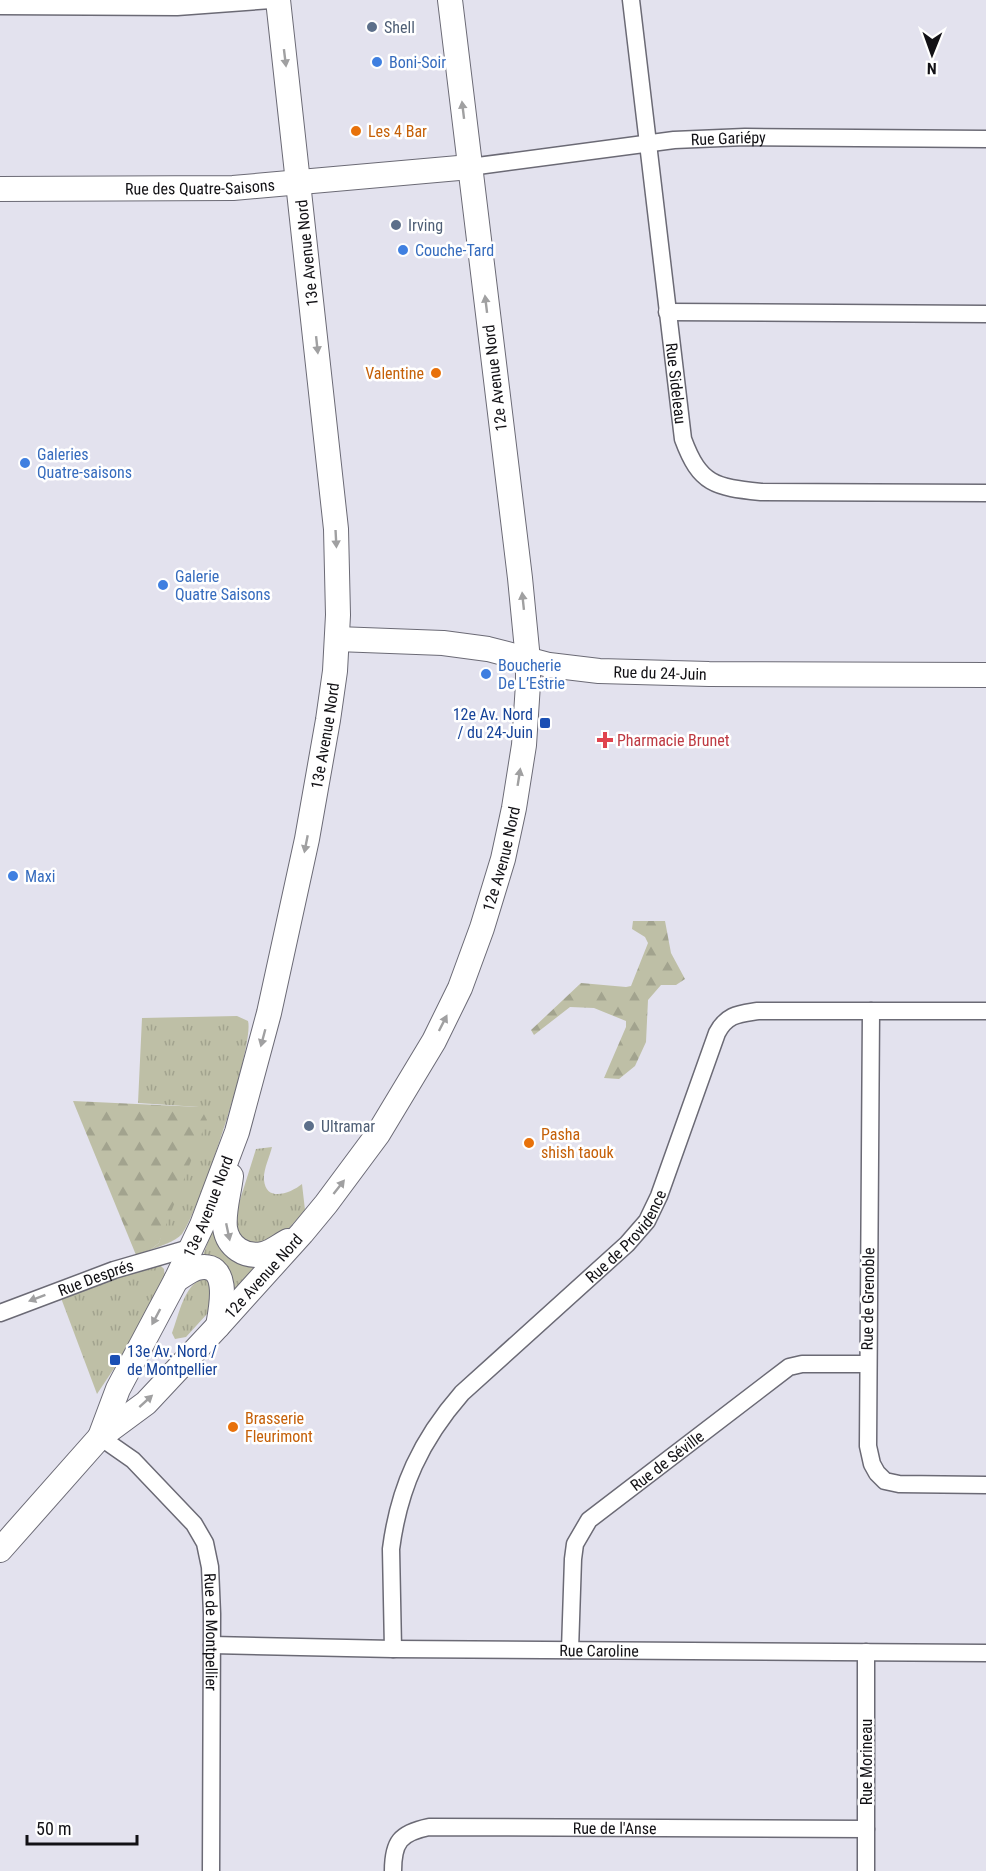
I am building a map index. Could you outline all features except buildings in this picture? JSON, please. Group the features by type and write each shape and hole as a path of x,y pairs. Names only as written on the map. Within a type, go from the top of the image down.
{"main road":[{"name":"13e Avenue Nord","path":"100,1437 118,1389 192,1247 237,1132 269,1013 307,839 328,720 337,639 339,583 336,529 278,0"},
{"name":"12e Avenue Nord","path":"0,1550 100,1437 146,1403 302,1233 333,1194 378,1134 434,1041 460,988 492,896 514,808 524,745 528,660 450,0"},
{"name":"Rue des Quatre-Saisons","path":"0,189 211,188 470,167"},
{"name":"Rue du 24-Juin","path":"337,639 443,642 488,649 528,660 573,668 638,673 986,675"},
{"path":"237,1132 225,1217 225,1228 231,1243 236,1250 245,1254 264,1254 302,1233"},
{"path":"176,1280 195,1269 205,1268 212,1270 220,1278 224,1290 218,1326"}],"street":[{"path":"0,6 177,7 271,0"},
{"name":"Rue Sideleau","path":"631,0 683,439 690,459 698,471 711,482 728,489 761,492 986,493"},
{"name":"Rue Gariépy","path":"470,167 674,140 745,137 986,139"},
{"path":"668,312 986,315"},
{"name":"Rue de Providence","path":"393,1649 391,1548 393,1533 404,1488 422,1447 447,1410 462,1394 627,1244 647,1221 659,1196 717,1033 723,1022 734,1016 758,1011 986,1011"},
{"name":"Rue de Grenoble","path":"872,1011 868,1364 868,1446 872,1464 885,1480 899,1484 986,1485"},
{"name":"Rue Després","path":"0,1313 114,1270 192,1247"},
{"name":"Rue de Séville","path":"570,1650 575,1544 589,1520 789,1367 802,1364 868,1364"},
{"name":"Rue de Montpellier","path":"100,1437 139,1466 200,1533 205,1543 210,1567 212,1645 210,1871"},
{"name":"Rue Caroline","path":"212,1645 393,1649 986,1653"},
{"name":"Rue Morineau","path":"866,1652 866,1871"},
{"name":"Rue de l'Anse","path":"393,1871 394,1853 399,1842 410,1831 429,1827 866,1829"}],"green space":[{"path":"633,921 665,921 671,953 685,979 676,985 661,985 648,1000 646,1042 635,1066 619,1079 604,1078 626,1027 626,1021 594,1008 570,1007 534,1035 531,1030 581,983 631,986 648,943 645,937 632,929"},
{"path":"237,1016 248,1021 248,1036 235,1093 212,1163 182,1234 171,1242 150,1250 159,1243 199,1107 138,1103 142,1018"},
{"path":"73,1101 200,1107 207,1120 159,1243 150,1250 136,1255"},
{"path":"272,1147 265,1172 266,1187 269,1192 280,1194 302,1184 305,1210 282,1236 251,1248 233,1228 234,1219 256,1149"},
{"path":"219,1212 264,1261 230,1298 202,1258"},
{"path":"160,1265 164,1269 165,1278 125,1352 97,1394 61,1298 141,1269"},
{"path":"204,1278 214,1282 218,1302 186,1337 175,1339 172,1333 183,1301 197,1281"}],"place":[{"name":"Shell","path":"372,27"},
{"name":"Boni-Soir","path":"377,62"},
{"name":"Les 4 Bar","path":"356,131"},
{"name":"Irving","path":"396,225"},
{"name":"Couche-Tard","path":"403,250"},
{"name":"Valentine","path":"436,373"},
{"name":"Galeries Quatre-saisons","path":"25,463"},
{"name":"Galerie Quatre Saisons","path":"163,585"},
{"name":"Boucherie De L’Estrie","path":"486,674"},
{"name":"12e Av. Nord / du 24-Juin","path":"545,723"},
{"name":"Pharmacie Brunet","path":"605,740"},
{"name":"Maxi","path":"13,876"},
{"name":"Ultramar","path":"309,1126"},
{"name":"Pasha shish taouk","path":"529,1143"},
{"name":"13e Av. Nord / de Montpellier","path":"115,1360"},
{"name":"Brasserie Fleurimont","path":"233,1427"}]}
